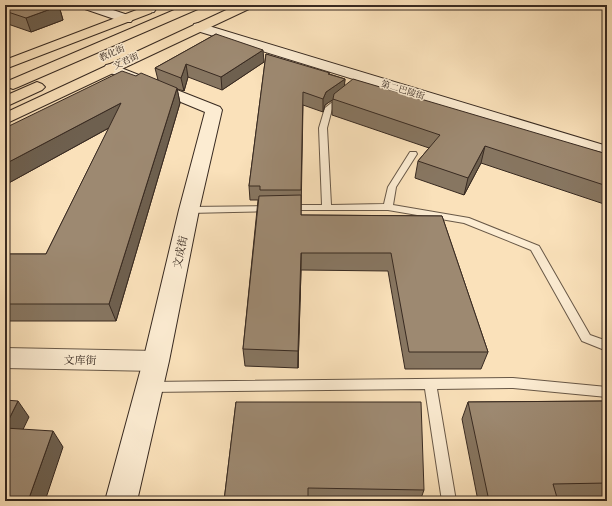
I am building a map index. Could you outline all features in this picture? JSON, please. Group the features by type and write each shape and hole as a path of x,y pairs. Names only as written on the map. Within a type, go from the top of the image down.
{"highway":[{"name":"教化街","path":"5,88 196,5"},
{"name":"教化街","path":"5,102 220,5"},
{"name":"文君街","path":"5,119 247,5"},
{"path":"5,65 155,7"}],"street":[{"path":"86,5 127,18"},
{"path":"137,5 155,7"},
{"name":"第二巴陵街","path":"199,27 607,152"},
{"name":"文成街","path":"112,68 214,110 189,210 156,361 121,501"},
{"name":"文库街","path":"5,358 156,361"}],"lane":[{"path":"327,208 323,128 329,108 350,92"},
{"path":"388,207 392,187 413,154"},
{"path":"189,210 388,207 466,220 535,248 586,338 607,346"},
{"path":"149,387 513,383 607,392"},
{"path":"430,384 449,501"}],"building":[{"path":"5,5 59,6 26,18 5,11"},
{"path":"216,34 263,50 221,77 186,64 181,78 155,68"},
{"path":"266,54 345,79 326,92 323,99 303,92 301,190 260,190 260,186 249,186"},
{"path":"122,71 136,76 141,73 177,88 109,304 5,304 5,254 46,254 121,103 5,164 5,128"},
{"path":"353,79 607,154 607,186 485,146 468,178 418,161 440,135 333,99 334,94"},
{"path":"301,195 301,215 442,216 488,352 409,352 391,253 301,253 298,351 243,349 259,196"},
{"path":"5,400 18,401 5,427"},
{"path":"607,401 607,483 553,484 558,501 489,501 468,402"},
{"path":"236,402 421,402 424,490 308,488 308,501 224,501"},
{"path":"5,428 53,431 28,501 5,501"}]}
